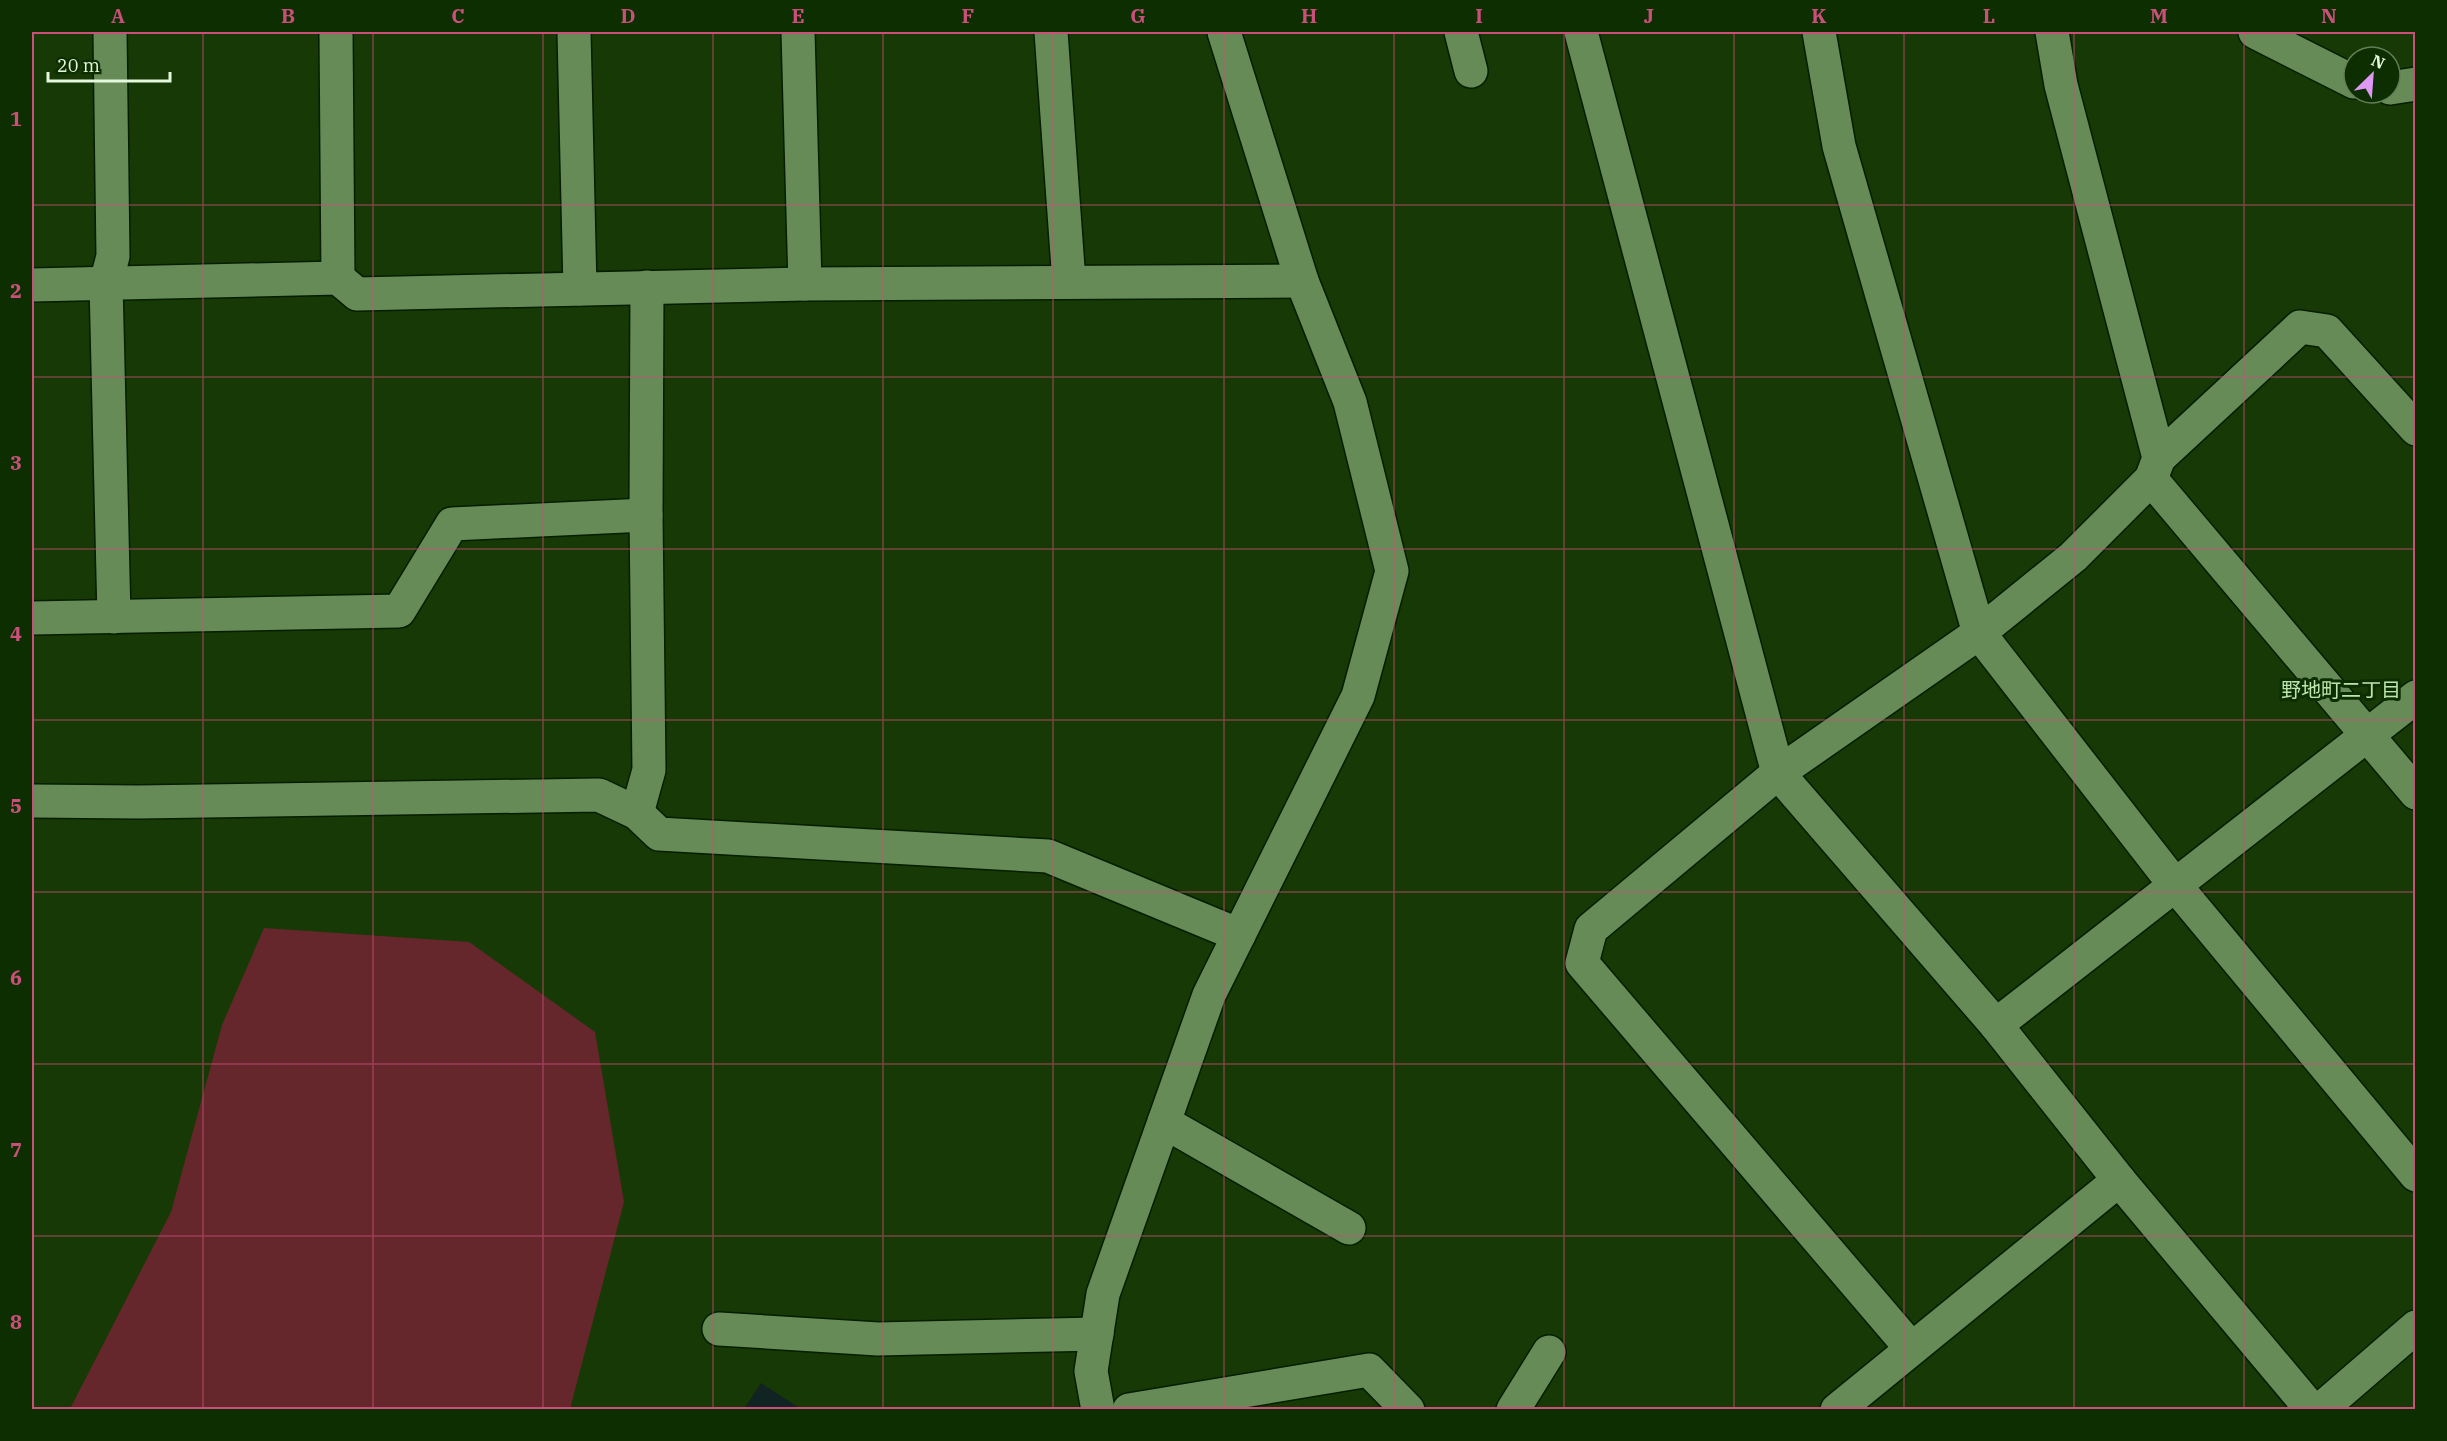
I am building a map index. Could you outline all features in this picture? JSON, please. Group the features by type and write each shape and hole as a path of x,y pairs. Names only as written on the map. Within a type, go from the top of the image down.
{"street":[{"path":"110,32 113,256 106,283 114,616"},
{"path":"336,32 338,278"},
{"path":"574,32 580,289"},
{"path":"798,32 805,284"},
{"path":"1051,32 1069,282"},
{"path":"1098,1410 1091,1371 1103,1294 1209,994 1358,696 1392,571 1350,402 1302,281 1224,32"},
{"path":"1461,32 1471,71"},
{"path":"1581,32 1778,773 1996,1025 2119,1180 2312,1410"},
{"path":"1819,32 1839,146 1979,633 2175,885 2415,1175"},
{"path":"2052,32 2061,85 2155,469 2415,793"},
{"path":"2255,32 2342,76"},
{"path":"32,285 338,278 357,294 805,284 1302,281"},
{"path":"637,813 650,770 646,515 647,287"},
{"path":"1911,1348 1582,963 1591,929 1778,773 1979,633 2073,557 2155,469 2300,327 2327,331 2415,429"},
{"path":"32,618 399,611 452,524 646,515"},
{"path":"1996,1025 2415,697"},
{"path":"32,801 138,802 599,795 637,813 659,834 1048,856 1239,935"},
{"path":"1164,1122 1349,1228"},
{"path":"1837,1410 2119,1180"},
{"path":"2320,1410 2415,1327"},
{"path":"719,1329 878,1339 1097,1334"},
{"path":"1513,1410 1549,1352"},
{"path":"1129,1410 1369,1370 1408,1410"}],"shaded area":[{"path":"264,928 469,942 595,1032 624,1202 570,1409 70,1409 171,1212 222,1025"},
{"path":"761,1383 801,1409 744,1409"}],"district":[{"name":"野地町二丁目","path":"2341,689"}]}
